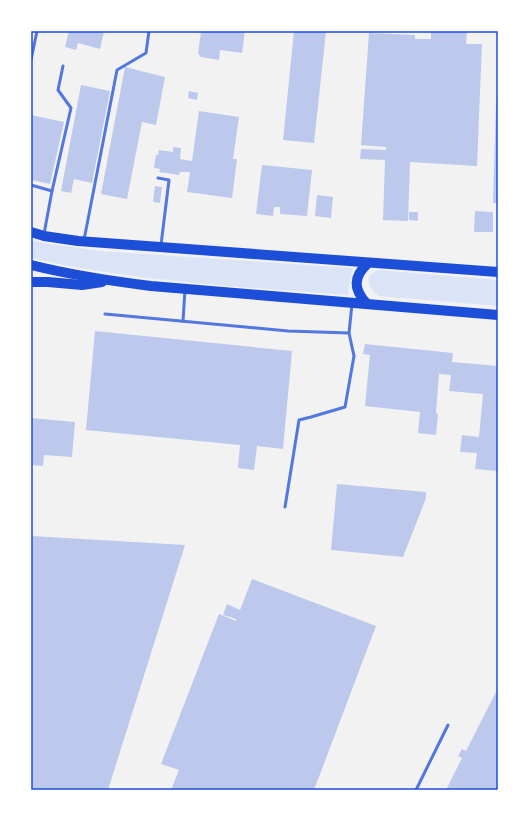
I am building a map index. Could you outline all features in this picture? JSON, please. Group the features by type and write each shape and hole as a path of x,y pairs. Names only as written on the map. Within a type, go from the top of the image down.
{"main road":[{"path":"31,232 44,236 84,242 498,272"},
{"path":"367,304 359,296 356,289 358,274 368,262"},
{"path":"31,264 112,281 185,289 498,315"},
{"path":"31,282 82,285 112,281"}],"lane":[{"path":"31,60 38,31"},
{"path":"84,242 116,70 146,53 149,31"},
{"path":"44,236 52,190 70,108 58,90 63,66"},
{"path":"158,178 169,180 161,247"},
{"path":"31,185 52,190"},
{"path":"183,320 185,289"},
{"path":"285,507 299,420 311,418 345,407 354,356 349,333 352,302"},
{"path":"105,314 183,320 288,331 349,333"},
{"path":"416,790 448,725"}],"shaded area":[{"path":"31,240 101,251 353,268 348,289 349,295 229,286 110,273 31,258"},
{"path":"378,270 498,280 498,306 378,296 370,285 369,279 373,273"}],"building":[{"path":"69,31 104,31 100,49 78,43 76,50 65,47"},
{"path":"193,31 245,31 242,53 220,50 219,60 201,57 198,53 201,33"},
{"path":"294,31 326,31 314,143 283,140"},
{"path":"431,31 467,31 466,44 482,44 477,166 410,162 408,221 383,220 385,160 360,159 361,149 386,150 386,147 361,145 369,33 415,35 415,39 431,39"},
{"path":"125,67 165,77 156,125 142,122 127,199 101,194"},
{"path":"81,85 110,91 92,183 74,179 71,193 61,191"},
{"path":"189,91 198,93 197,100 188,98"},
{"path":"496,103 498,103 498,203 493,203"},
{"path":"199,111 239,117 233,159 237,159 232,198 187,192 190,172 180,172 179,175 159,172 160,169 154,168 156,155 158,155 159,150 173,152 173,147 181,148 180,159 192,161"},
{"path":"31,115 64,122 50,184 31,180"},
{"path":"262,165 312,170 307,216 280,214 280,207 274,207 273,216 256,214"},
{"path":"155,186 162,187 160,203 153,202"},
{"path":"317,195 333,197 331,218 315,216"},
{"path":"475,211 493,212 493,232 474,232"},
{"path":"409,212 418,212 418,221 409,220"},
{"path":"95,331 292,351 283,449 257,446 254,470 238,468 240,445 86,430"},
{"path":"365,344 453,353 452,362 498,366 498,471 475,469 477,453 460,452 462,435 479,437 483,394 449,391 451,375 439,374 436,435 418,433 420,412 365,406 370,355 363,354"},
{"path":"31,418 75,422 72,457 44,455 43,466 31,465"},
{"path":"337,484 426,492 426,498 403,557 331,550"},
{"path":"31,536 185,545 108,790 31,790"},
{"path":"252,579 376,626 314,790 171,790 179,770 161,764 219,614 236,621 236,619 223,615 227,604 240,610"},
{"path":"498,688 498,790 446,790 462,758 458,756 462,749 466,751"}]}
